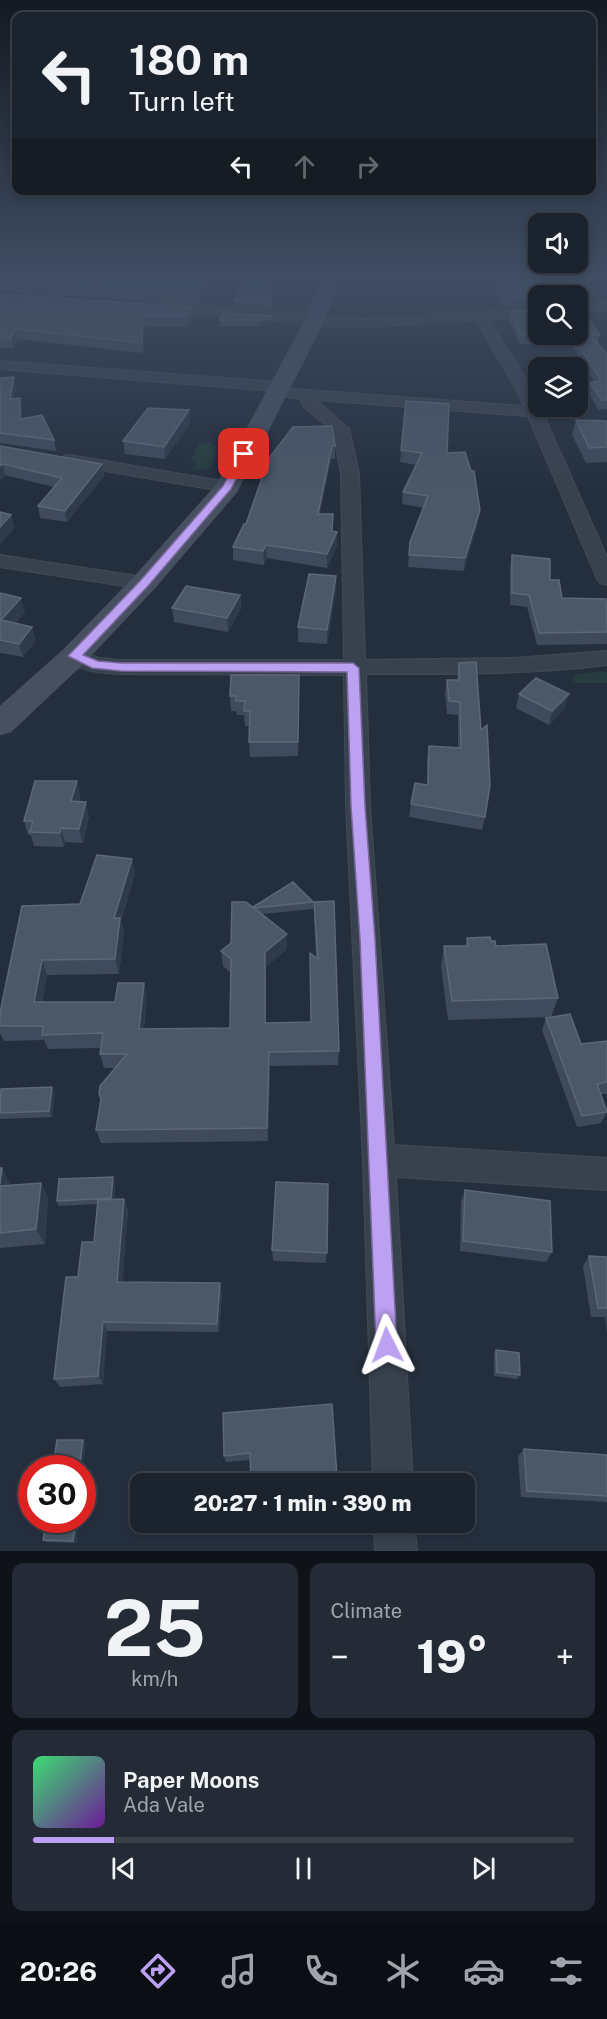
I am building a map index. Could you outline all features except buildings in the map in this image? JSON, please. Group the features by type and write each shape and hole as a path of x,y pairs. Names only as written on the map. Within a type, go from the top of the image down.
{"main road":[{"path":"3,718 74,656 144,583 228,487 300,348"}],"street":[{"path":"500,348 528,397"},
{"path":"0,365 279,390 309,395 528,411"},
{"path":"309,395 308,402 341,429 350,482 358,806 379,1160 393,1473"},
{"path":"537,417 592,550 607,579"},
{"path":"57,458 228,487"},
{"path":"0,561 144,583"},
{"path":"74,656 96,665 121,667 353,668 504,666 571,663 607,658"},
{"path":"379,1160 607,1174"},
{"path":"395,1533 396,1551"}],"green space":[{"path":"209,443 216,446 218,453 213,457 211,466 201,470 191,468 197,465 191,459 199,444"},
{"path":"607,672 607,683 576,683 572,679 577,674"}],"route":[{"path":"244,454 228,487 144,583 74,656 96,665 121,667 353,668 358,806 368,939 387,1345"}]}
